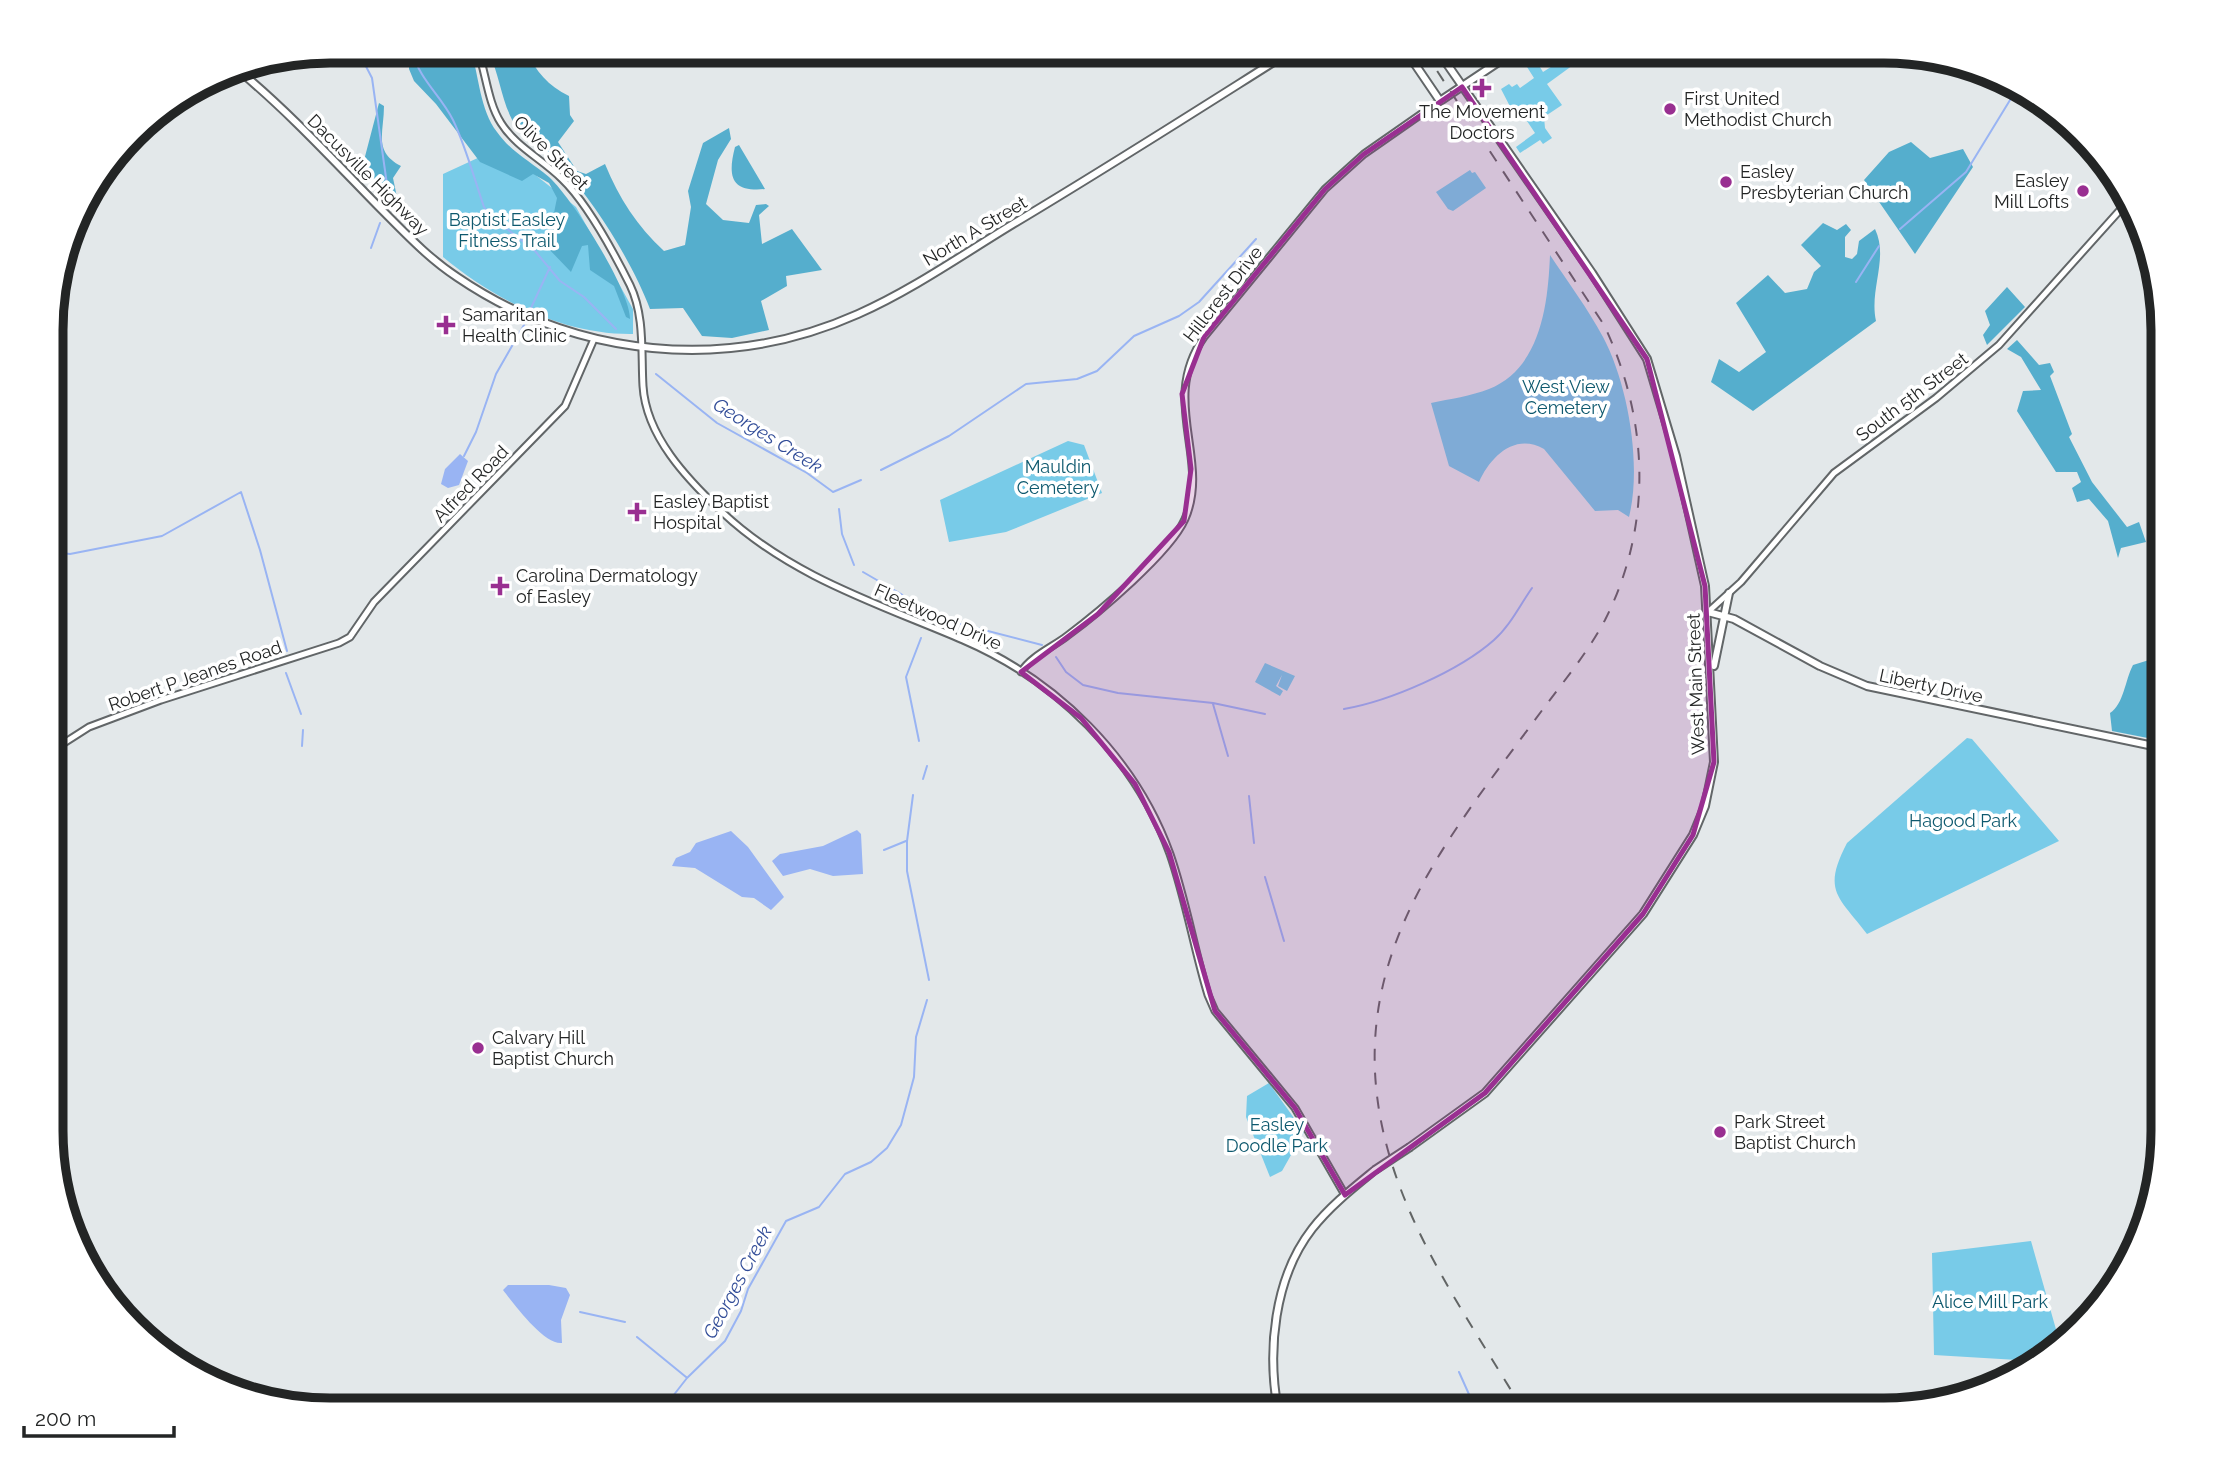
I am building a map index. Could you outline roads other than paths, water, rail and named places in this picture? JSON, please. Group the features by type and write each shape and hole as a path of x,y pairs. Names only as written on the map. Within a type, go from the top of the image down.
{"main road":[{"name":"North A Street","path":"642,348 691,350 745,347 805,334 861,313 1139,149 1272,63"},
{"path":"1414,63 1440,101 1497,63"},
{"name":"West Main Street","path":"1277,1398 1273,1354 1283,1294 1304,1241 1345,1195 1375,1170 1485,1093 1660,891 1693,835 1712,783 1708,612 1688,505 1647,359 1592,273 1446,63"},
{"name":"Dacusville Highway","path":"246,77 274,101 410,237 454,275 522,314 556,329 642,348"},
{"path":"1711,681 1729,593"},
{"name":"Liberty Drive","path":"1708,612 1723,614 1820,666 1867,686 2151,745"}],"street":[{"name":"Olive Street","path":"481,63 498,120 516,142 547,165 576,195 632,289 642,348"},
{"name":"Hillcrest Drive","path":"1021,672 1098,614 1163,549 1184,521 1191,492 1191,469 1182,394 1195,348 1325,189 1364,154 1440,101"},
{"name":"South 5th Street","path":"1708,612 1729,593 1834,473 1936,398 1999,345 2121,209"},
{"name":"Alfred Road","path":"350,637 374,602 565,406 594,339"},
{"name":"Fleetwood Drive","path":"642,348 645,403 654,429 686,474 725,515 799,569 887,611 964,640 1021,672 1081,718 1135,785 1169,852 1205,985 1215,1011 1294,1108 1345,1195"},
{"name":"Robert P Jeanes Road","path":"63,744 89,727 227,677 322,649 350,637"}],"waterway":[{"path":"364,63 372,78 389,199"},
{"name":"Georges Creek","path":"416,63 453,120 484,207 492,217 535,251 560,281 584,297 616,329"},
{"path":"1900,229 1966,172 2012,96"},
{"path":"371,248 380,223"},
{"path":"881,470 949,436 1026,384 1077,379 1097,371 1134,336 1179,316 1199,302 1256,239"},
{"path":"1856,282 1879,246"},
{"path":"531,308 550,267"},
{"path":"464,456 476,432 496,374 524,325"},
{"name":"Georges Creek","path":"656,374 717,423 807,473 833,492 861,480"},
{"path":"63,553 162,536 241,492 260,550 287,651"},
{"name":"Georges Creek","path":"839,509 842,534 854,565"},
{"path":"863,572 901,594 930,616 1042,645"},
{"path":"1344,709 1402,692 1462,663 1500,634 1532,588"},
{"name":"Georges Creek","path":"919,741 906,677 921,638"},
{"path":"1056,657 1066,672 1083,685 1118,693 1213,703 1265,714"},
{"path":"286,673 301,714"},
{"path":"1213,704 1228,756"},
{"path":"302,746 303,730"},
{"name":"Georges Creek","path":"923,779 927,766"},
{"name":"Georges Creek","path":"913,795 907,841 907,871 929,980"},
{"path":"1249,796 1254,843"},
{"path":"884,850 906,841"},
{"path":"1265,877 1284,941"},
{"name":"Georges Creek","path":"671,1398 687,1378 725,1341 741,1311 748,1289 786,1221 819,1207 845,1174 871,1162 887,1148 901,1125 914,1077 916,1037 927,1000"},
{"path":"580,1312 625,1322"},
{"path":"637,1337 686,1377"},
{"path":"1459,1372 1471,1398"}],"railway":[{"path":"1432,63 1604,325 1619,361 1637,435 1638,510 1621,584 1605,620 1583,655 1473,804 1441,852 1414,901 1392,952 1379,1006 1375,1064 1382,1126 1392,1165 1422,1238 1460,1308 1516,1398"}],"place":[{"name":"The Movement Doctors","path":"1482,88"},
{"name":"First United Methodist Church","path":"1670,109"},
{"name":"Easley Presbyterian Church","path":"1726,182"},
{"name":"Easley Mill Lofts","path":"2083,191"},
{"name":"Samaritan Health Clinic","path":"446,325"},
{"name":"Easley Baptist Hospital","path":"637,512"},
{"name":"Carolina Dermatology of Easley","path":"500,586"},
{"name":"Calvary Hill Baptist Church","path":"478,1048"},
{"name":"Park Street Baptist Church","path":"1720,1132"}],"park label":[{"name":"Baptist Easley Fitness Trail","path":"507,230"},
{"name":"West View Cemetery","path":"1566,397"},
{"name":"Mauldin Cemetery","path":"1058,477"},
{"name":"Hagood Park","path":"1963,821"},
{"name":"Easley Doodle Park","path":"1277,1135"},
{"name":"Alice Mill Park","path":"1990,1302"}]}
